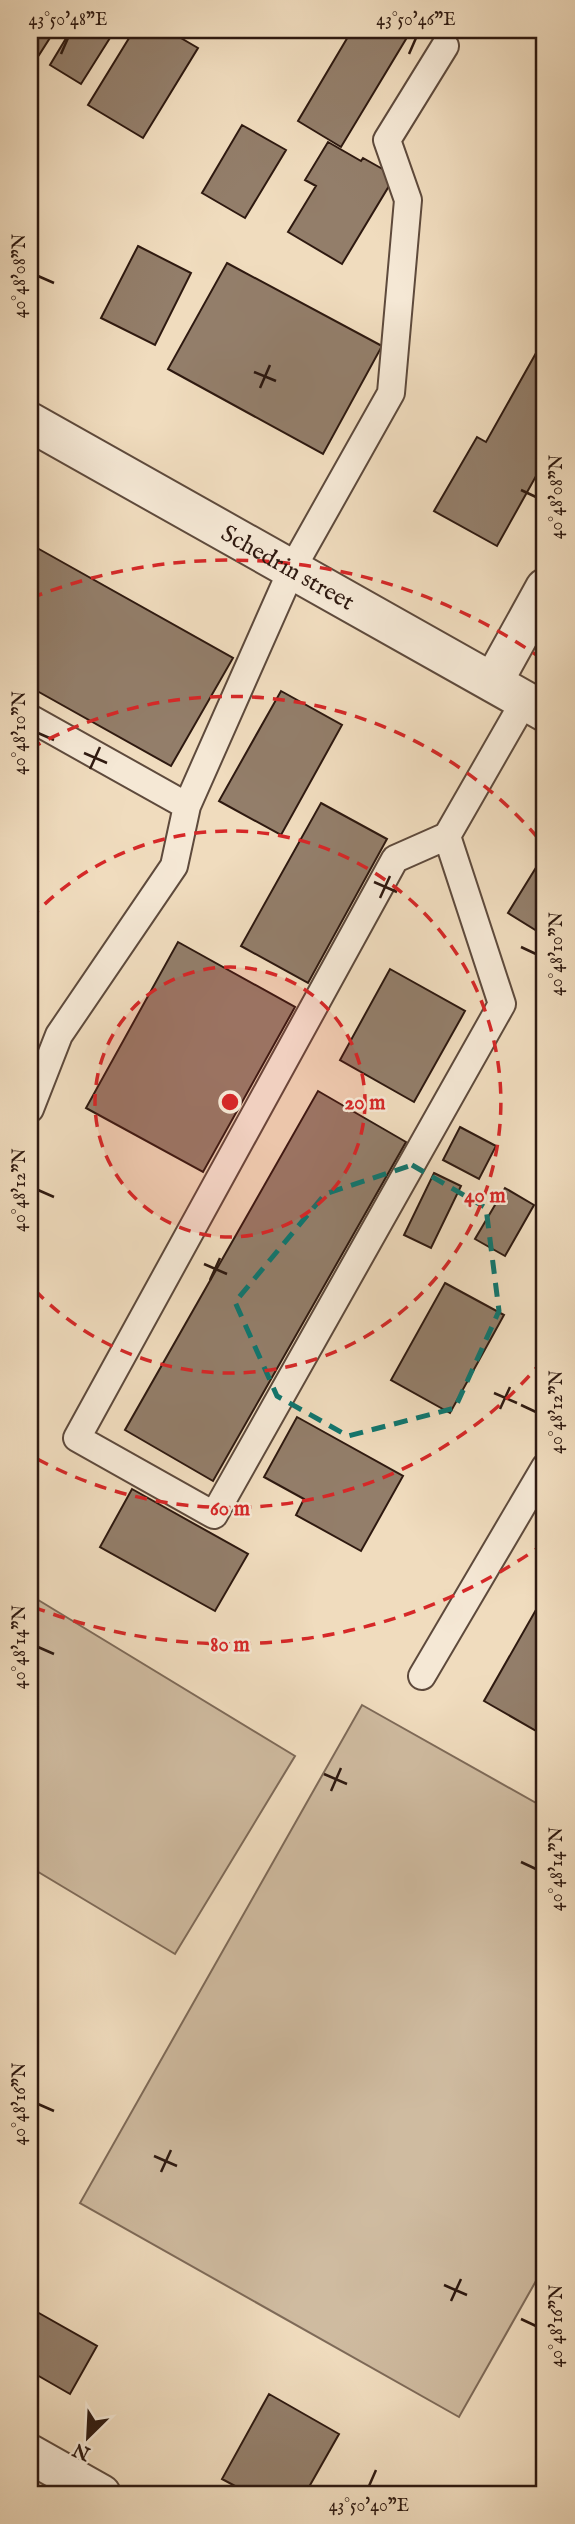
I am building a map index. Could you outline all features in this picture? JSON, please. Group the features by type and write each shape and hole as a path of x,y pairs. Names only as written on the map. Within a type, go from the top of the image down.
{"street":[{"name":"Schedrin street","path":"30,422 521,698"},
{"path":"521,698 545,588"},
{"path":"30,2454 101,2494"}],"lane":[{"path":"30,1109 59,1035 174,866 187,806 292,569 391,393 408,200 387,140 445,46"},
{"path":"447,836 502,1003 214,1515 77,1438 395,859 447,836 521,698"},
{"path":"30,718 187,806"},
{"path":"422,1676 545,1467"}],"highlighted area":[{"path":"412,1165 486,1208 499,1311 455,1408 348,1436 277,1396 235,1302 325,1194"}],"shaded area":[{"path":"30,1595 295,1756 175,1954 30,1867"},
{"path":"362,1705 545,1808 545,2265 459,2417 80,2203"}],"building":[{"path":"30,30 55,30 39,55 30,49"},
{"path":"71,30 115,30 81,84 50,65"},
{"path":"134,30 167,30 198,48 143,138 88,105"},
{"path":"352,30 402,30 409,34 341,147 298,121"},
{"path":"242,125 286,150 245,218 202,193"},
{"path":"328,142 395,176 342,264 288,232 316,186 305,180"},
{"path":"138,246 191,273 155,345 101,318"},
{"path":"227,263 382,346 323,454 168,369"},
{"path":"545,337 545,460 497,546 434,511 477,437 486,442"},
{"path":"30,544 233,658 171,766 30,687"},
{"path":"281,691 342,725 281,835 219,801"},
{"path":"321,803 387,839 308,983 241,946"},
{"path":"545,853 545,936 508,913"},
{"path":"178,942 295,1007 203,1172 86,1108"},
{"path":"390,969 465,1011 414,1102 340,1060"},
{"path":"318,1091 406,1142 213,1481 125,1430"},
{"path":"460,1127 496,1146 479,1179 443,1160"},
{"path":"434,1173 461,1186 431,1248 404,1235"},
{"path":"505,1188 534,1205 505,1256 475,1239"},
{"path":"445,1283 504,1315 450,1413 391,1380"},
{"path":"297,1417 403,1476 361,1551 296,1515 304,1499 264,1477"},
{"path":"132,1489 248,1554 215,1611 100,1547"},
{"path":"545,1594 545,1736 484,1701"},
{"path":"30,2308 97,2346 70,2394 30,2371"},
{"path":"269,2394 339,2434 305,2494 250,2494 222,2479"}]}
